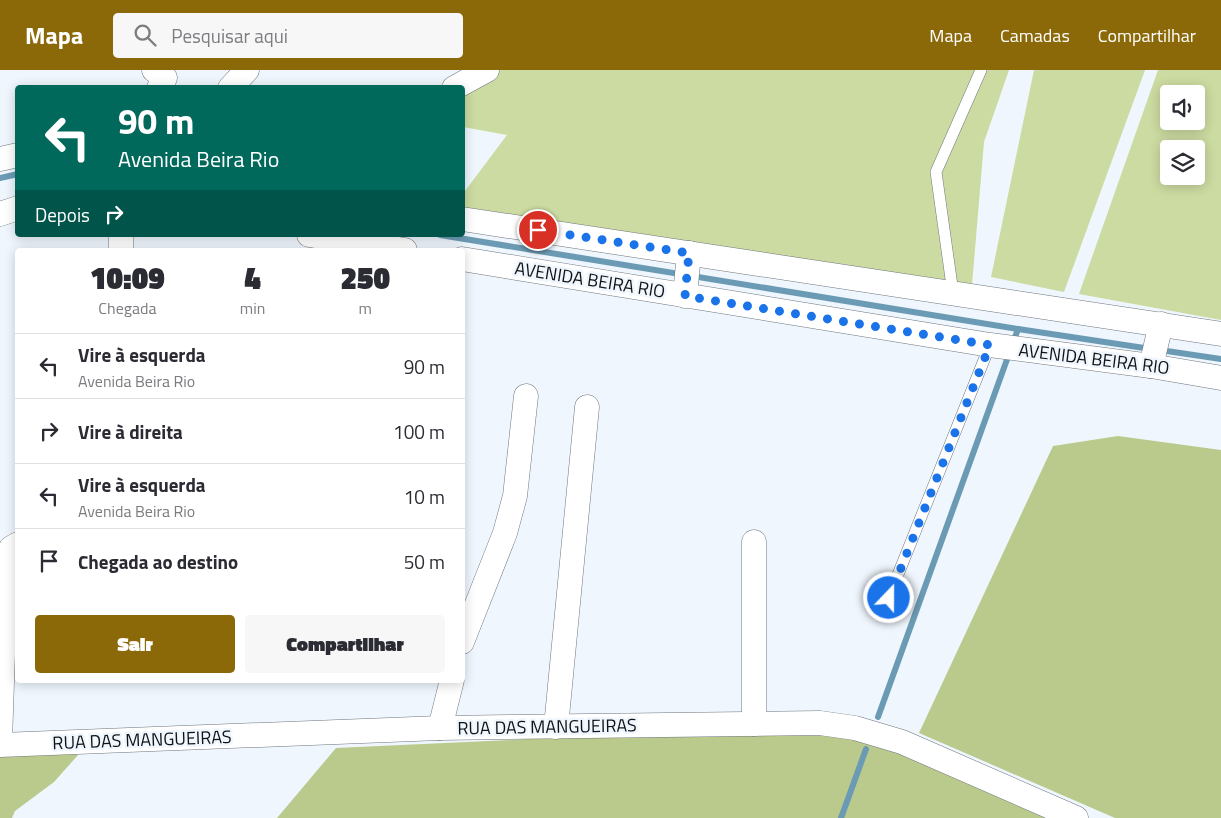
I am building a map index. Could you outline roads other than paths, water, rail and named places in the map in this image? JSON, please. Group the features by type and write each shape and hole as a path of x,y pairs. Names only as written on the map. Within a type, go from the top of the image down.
{"street":[{"path":"154,70 165,78 161,85"},
{"path":"233,85 247,70"},
{"path":"460,85 487,70"},
{"path":"0,158 15,156"},
{"path":"0,214 15,209"},
{"name":"AVENIDA BEIRA RIO","path":"465,220 687,275 1004,347 1156,347 1221,334"},
{"path":"338,237 395,248"},
{"name":"AVENIDA BEIRA RIO","path":"465,259 953,293 1156,347 1221,378"},
{"path":"465,635 506,533 515,496 526,396"},
{"path":"556,727 587,407"},
{"path":"754,542 754,724"},
{"path":"0,741 6,565 11,548 15,546"},
{"path":"440,728 451,683"},
{"name":"RUA DAS MANGUEIRAS","path":"0,745 440,728 820,723 855,728 902,742 1076,818"}],"lane":[{"path":"953,293 936,172 981,70"},
{"path":"889,598 1004,347"}],"waterway":[{"path":"0,178 15,175"},
{"path":"452,237 1018,329"},
{"path":"878,717 1018,329 1151,349"},
{"path":"1160,350 1221,359"},
{"path":"841,818 866,749"}]}
